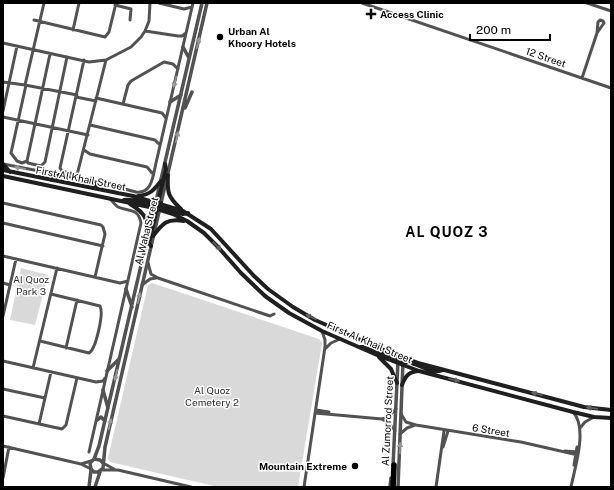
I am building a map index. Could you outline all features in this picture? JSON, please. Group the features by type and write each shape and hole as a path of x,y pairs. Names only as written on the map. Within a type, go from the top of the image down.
{"highway":[{"path":"393,487 394,465"}],"main road":[{"path":"3,164 10,172"},
{"path":"151,246 149,243 166,169 164,164"},
{"name":"First Al Khail Street","path":"3,170 133,196 158,205 185,212 211,229 254,276 284,302 315,320 419,371 573,412 594,417 611,418"},
{"path":"50,180 59,175"},
{"path":"168,175 167,190 169,197 185,212"},
{"name":"First Al Khail Street","path":"3,176 124,201 158,205 187,221 211,240 241,273 265,296 293,316 377,356 444,370 584,407 611,410"},
{"path":"133,196 148,194 153,191 161,181"},
{"path":"93,182 97,188"},
{"path":"124,201 139,210 146,218 147,239"},
{"path":"153,236 167,222 176,220 187,221"},
{"path":"359,347 366,347 398,360"},
{"path":"377,356 391,369 397,383"},
{"path":"402,385 408,374 419,371"}],"street":[{"path":"44,3 11,153 17,161 22,163 27,161 28,163 41,166 45,162 67,57"},
{"path":"73,30 79,3"},
{"path":"3,164 142,192 149,188 156,164 193,3"},
{"name":"Al Waha Street","path":"103,463 104,447 151,246 164,164 202,3"},
{"name":"Al Waha Street","path":"93,460 99,446 147,239 168,175 208,3"},
{"name":"12 Street","path":"362,3 611,88"},
{"path":"587,3 611,11"},
{"path":"34,20 103,36 107,36 109,32 116,4 131,9 130,20"},
{"path":"3,43 50,54 84,60 101,61 106,60 131,47 141,38 146,29 150,16 150,4 173,5 184,9 190,15"},
{"path":"184,9 192,7"},
{"path":"146,29 178,36 182,36 186,33"},
{"path":"582,78 597,33"},
{"path":"178,36 184,42"},
{"path":"3,111 16,46"},
{"path":"183,47 189,58"},
{"path":"27,161 50,54"},
{"path":"84,60 60,168 62,172 78,174 84,180"},
{"path":"73,178 78,174 106,60"},
{"path":"173,64 180,60"},
{"path":"101,61 102,72"},
{"path":"123,104 128,85 131,81 161,63 166,62 173,64 178,69"},
{"path":"3,82 60,91 76,96 123,104 162,113 168,111"},
{"path":"181,118 192,92"},
{"path":"170,102 181,95"},
{"path":"162,113 166,118"},
{"path":"3,117 88,135"},
{"path":"90,125 155,140 162,138"},
{"path":"155,140 160,145"},
{"path":"84,150 90,154 148,167 156,164"},
{"path":"82,157 90,154"},
{"path":"148,167 153,174"},
{"path":"89,452 141,226 141,219 137,213 118,207 110,198"},
{"path":"3,203 101,225 106,232 95,277"},
{"path":"3,223 103,246"},
{"path":"3,256 120,283 126,289 132,307"},
{"path":"3,316 16,259"},
{"path":"147,259 149,271 158,278 269,315 274,314"},
{"path":"33,368 57,268"},
{"path":"142,286 150,279 158,278"},
{"path":"120,283 128,280"},
{"path":"3,283 10,285"},
{"path":"40,341 87,353 94,349 102,312 101,307 51,294"},
{"path":"66,348 77,300"},
{"path":"304,487 325,350 325,340 322,331"},
{"path":"325,350 331,342 340,339"},
{"path":"107,371 120,358"},
{"name":"Al Zumorrod Street","path":"390,487 394,465 398,360"},
{"path":"3,361 96,382 103,381 106,378"},
{"name":"Al Zumorrod Street","path":"398,487 403,362"},
{"path":"38,424 51,372"},
{"path":"3,416 62,429 66,425 77,378"},
{"path":"96,382 103,390 108,409"},
{"path":"3,389 44,398"},
{"path":"315,411 382,419 388,417 396,409"},
{"path":"400,412 406,422 416,426"},
{"path":"571,487 579,443 580,428 579,421 573,412"},
{"path":"97,420 101,417 105,421"},
{"path":"580,428 585,422 594,417"},
{"path":"382,419 390,424 395,431"},
{"path":"400,434 407,428 416,426"},
{"name":"6 Street","path":"416,426 517,442 577,454"},
{"path":"436,487 446,431"},
{"path":"3,446 80,464 94,472 118,470"},
{"path":"3,478 9,447"},
{"path":"89,487 90,465 93,460"},
{"path":"80,464 93,460 100,460 118,470 178,486 191,487"},
{"path":"95,487 103,463"},
{"path":"167,482 168,487"}],"green space":[{"name":"Al Quoz Park 3","path":"21,268 48,275 35,325 10,320"},
{"name":"Al Quoz Cemetery 2","path":"152,283 319,339 322,343 298,487 218,487 110,462 108,458 148,285"}],"place":[{"name":"Access Clinic","path":"371,14"},
{"name":"Urban Al Khoory Hotels","path":"220,37"},
{"name":"Mountain Extreme","path":"355,466"}],"district":[{"name":"AL QUOZ 3","path":"447,232"}]}
